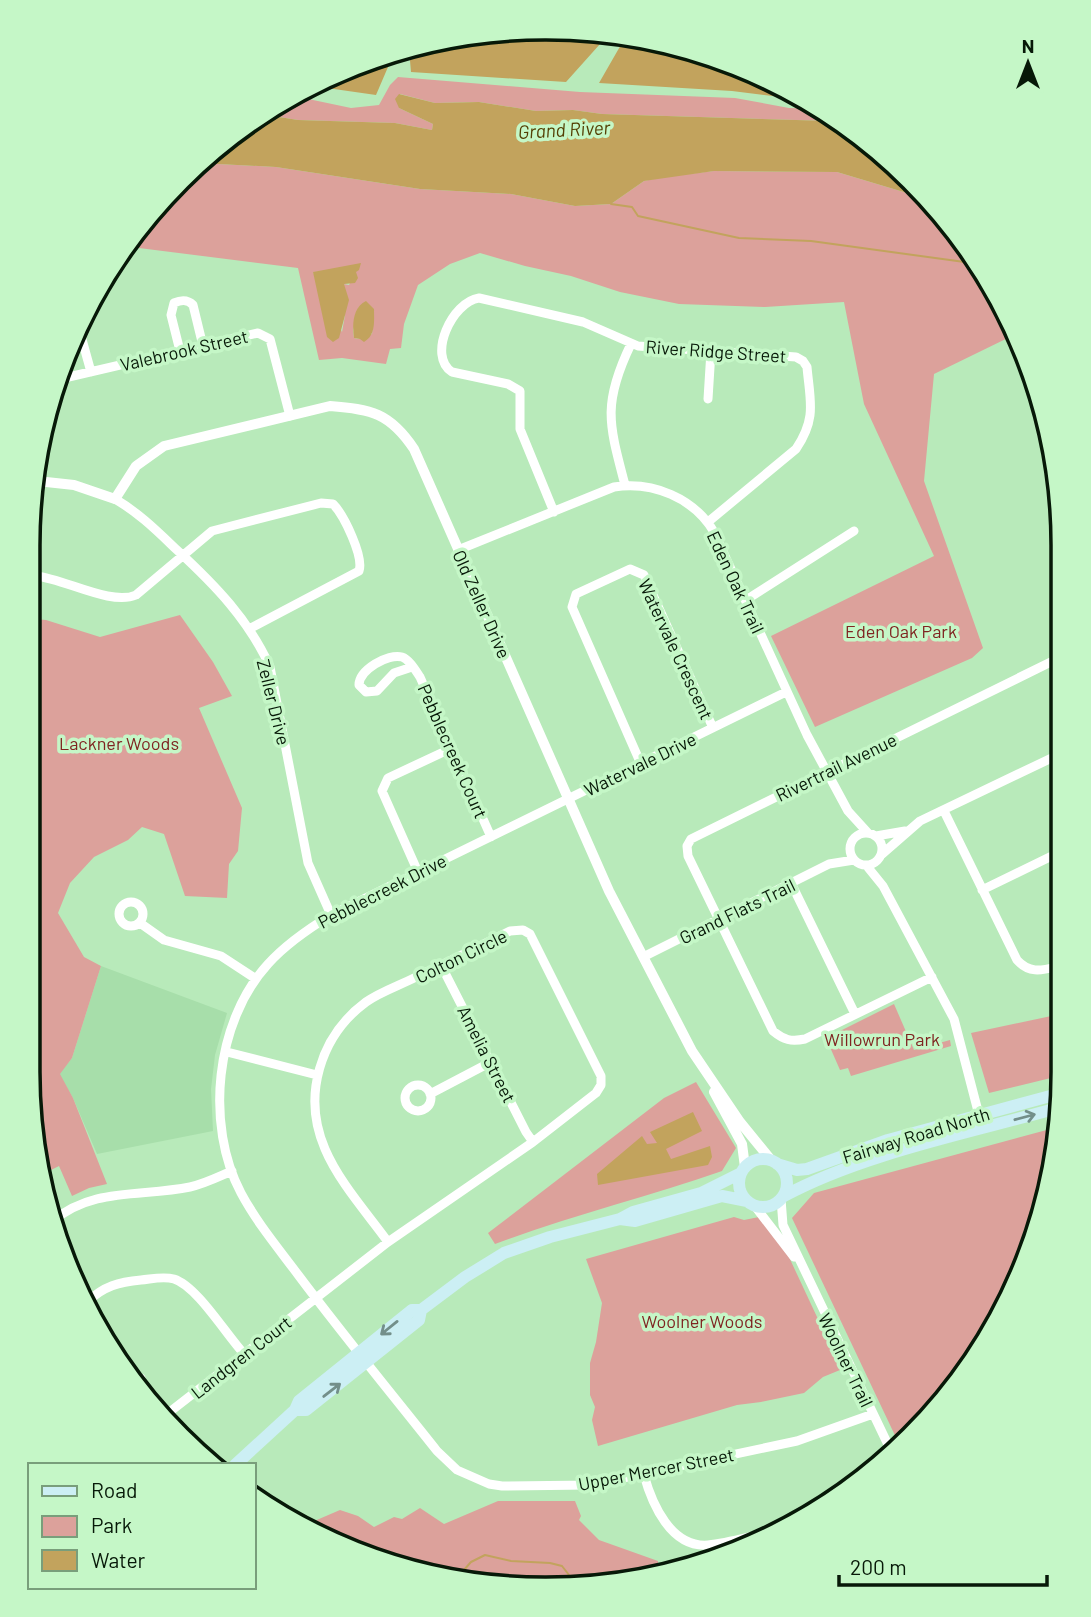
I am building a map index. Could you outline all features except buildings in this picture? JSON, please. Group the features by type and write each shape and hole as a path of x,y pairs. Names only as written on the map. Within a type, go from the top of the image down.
{"main road":[{"name":"Fairway Road North","path":"774,1162 797,1170 807,1170 888,1140 1050,1096"},
{"name":"Fairway Road North","path":"782,1197 819,1179 897,1152 1049,1110"},
{"path":"237,1463 295,1410 306,1410 364,1357 419,1320 422,1310 465,1277 503,1254 550,1237 620,1219 634,1212 701,1193 760,1159 774,1162 787,1178 782,1197 768,1207 722,1196 635,1221 620,1219"},
{"path":"743,1170 739,1185 750,1203"}],"street":[{"name":"River Ridge Street","path":"554,512 520,429 520,391 508,384 459,375 446,368 443,345 451,319 464,304 479,299 583,322 631,344 796,357 803,361 807,367 811,419 806,434 796,449 708,522"},
{"path":"180,351 171,315 174,303 181,300 193,305 203,346"},
{"name":"Valebrook Street","path":"69,377 254,332 270,340 290,416"},
{"path":"83,342 91,372"},
{"path":"625,485 610,408 616,378 631,344"},
{"path":"708,399 710,351"},
{"name":"Old Zeller Drive","path":"115,499 136,466 164,446 330,406 354,407 377,413 401,430 414,449 610,891 692,1051 748,1133 774,1162"},
{"name":"Zeller Drive","path":"45,482 74,485 115,499 142,517 218,588 249,629 270,667 309,863 331,915"},
{"name":"Eden Oak Trail","path":"458,550 614,487 625,485 655,488 682,500 708,522 786,692 826,771 848,811 872,835"},
{"path":"40,577 68,582 114,598 127,598 136,595 206,534 220,528 321,503 333,504 340,511 361,560 359,571 249,629"},
{"path":"746,600 854,531"},
{"name":"Watervale Crescent","path":"641,764 572,607 576,594 583,589 629,569 644,575 713,728"},
{"name":"Pebblecreek Court","path":"412,667 394,673 377,691 366,692 360,688 359,678 362,673 386,660 405,657 420,677 491,836"},
{"name":"Rivertrail Avenue","path":"719,920 688,856 687,846 691,839 1051,662"},
{"name":"Watervale Drive","path":"569,799 786,692"},
{"path":"418,872 383,798 384,784 388,778 452,748"},
{"path":"866,865 879,858 920,821 1051,758"},
{"name":"Pebblecreek Drive","path":"364,1357 315,1298 258,1221 241,1193 232,1171 222,1138 219,1101 221,1073 237,1013 256,979 282,950 331,915 569,799"},
{"name":"Eden Oak Trail","path":"848,811 852,841"},
{"path":"944,811 1020,963 1035,970 1051,968"},
{"path":"906,831 857,835 852,841 850,853 854,860 866,865 883,886 954,1019 979,1115"},
{"path":"872,835 882,845 879,858 883,886"},
{"name":"Grand Flats Trail","path":"645,956 829,864 852,841"},
{"path":"982,890 1051,857"},
{"name":"Grand Flats Trail","path":"829,864 854,860"},
{"path":"792,884 855,1014"},
{"path":"719,920 773,1031 788,1041 805,1039 932,977"},
{"path":"140,923 164,940 221,956 256,979"},
{"name":"Colton Circle","path":"315,1298 388,1242 533,1142 596,1093 601,1085 601,1076 530,934 523,930 510,931 368,1001 334,1033 324,1053 317,1075 315,1113 320,1138 326,1152 388,1242"},
{"name":"Amelia Street","path":"441,965 533,1142"},
{"path":"227,1052 317,1075"},
{"path":"430,1094 491,1062"},
{"name":"Old Zeller Drive","path":"702,1067 742,1144 743,1170"},
{"path":"61,1216 94,1199 116,1194 190,1187 232,1171"},
{"name":"Woolner Trail","path":"782,1197 783,1226 888,1443"},
{"name":"Woolner Trail","path":"750,1203 802,1266"},
{"path":"93,1297 104,1288 120,1282 165,1278 177,1280 191,1290 244,1355"},
{"name":"Landgren Court","path":"171,1411 315,1298"},
{"name":"Upper Mercer Street","path":"364,1357 442,1457 457,1470 476,1480 502,1486 590,1485 644,1475 797,1441 873,1414"},
{"path":"644,1475 657,1511 690,1543 706,1545 736,1539"}],"shaded area":[{"path":"101,966 227,1013 215,1055 211,1089 213,1131 97,1154 73,1098 59,1074 72,1058"}],"green space":[{"path":"398,77 580,92 735,98 798,108 819,121 602,114 573,110 536,111 479,102 435,103 400,94 399,108 433,124 432,130 395,123 278,117 309,99 351,108 379,105 390,85"},
{"name":"Eden Oak Park","path":"215,164 276,167 420,189 511,194 575,206 611,204 644,181 714,171 837,172 908,193 966,265 1006,339 934,374 924,481 983,648 972,658 815,727 771,636 934,556 864,404 844,302 765,307 679,304 620,292 571,276 480,253 450,264 418,285 404,324 401,348 390,349 386,364 342,358 319,360 298,268 138,248 166,212","holes":["356,271 349,285 344,284 345,315 342,332 313,272","359,307 374,309 372,334 354,338 353,330"]},
{"name":"Lackner Woods","path":"180,615 213,662 232,696 199,708 242,808 238,851 229,864 227,898 185,896 164,834 142,827 128,840 94,857 70,883 58,913 84,957 101,966 72,1058 60,1074 73,1098 107,1184 72,1196 59,1166 50,1170 41,1105 40,619 100,637"},
{"name":"Willowrun Park","path":"894,1004 914,1050 950,1040 951,1046 851,1076 848,1068 840,1070 826,1038"},
{"path":"1051,1016 1051,1078 989,1093 971,1033"},
{"path":"696,1082 736,1148 722,1171 495,1244 488,1233 664,1098"},
{"path":"1047,1130 1034,1202 999,1295 966,1352 925,1405 895,1436 792,1218 814,1193"},
{"name":"Woolner Woods","path":"734,1217 744,1220 759,1217 774,1225 840,1370 823,1377 804,1393 737,1405 598,1446 592,1420 595,1407 590,1395 590,1363 602,1303 586,1259"},
{"path":"498,1501 575,1501 581,1516 579,1520 599,1540 658,1561 658,1564 579,1576 512,1576 480,1572 415,1560 352,1538 315,1521 340,1510 358,1516 374,1527 394,1517 402,1519 420,1508 444,1524"}],"water":[{"path":"546,40 600,44 566,82 411,72 410,59 480,45"},
{"path":"620,46 676,57 708,67 777,97 732,91 599,83"},
{"path":"389,65 376,95 330,88"},
{"name":"Grand River","path":"399,94 435,103 479,102 536,111 573,110 602,114 819,121 879,166 908,193 837,172 714,171 644,181 611,204 575,206 511,194 420,189 276,167 215,164 278,117 395,123 432,130 433,124 399,108 395,99"},
{"path":"361,263 356,272 358,278 355,283 344,284 349,300 339,338 333,342 327,337 313,272"},
{"path":"366,301 374,309 374,323 371,336 364,342 354,338 353,327 358,307"},
{"path":"693,1112 702,1131 666,1149 671,1159 710,1146 712,1157 708,1165 598,1185 597,1174 642,1136 647,1144 657,1143 650,1132"}],"waterway":[{"path":"611,204 632,207 638,216 739,238 811,241 964,262"},
{"path":"464,1570 471,1562 485,1555 511,1561 562,1566 570,1576"}]}
